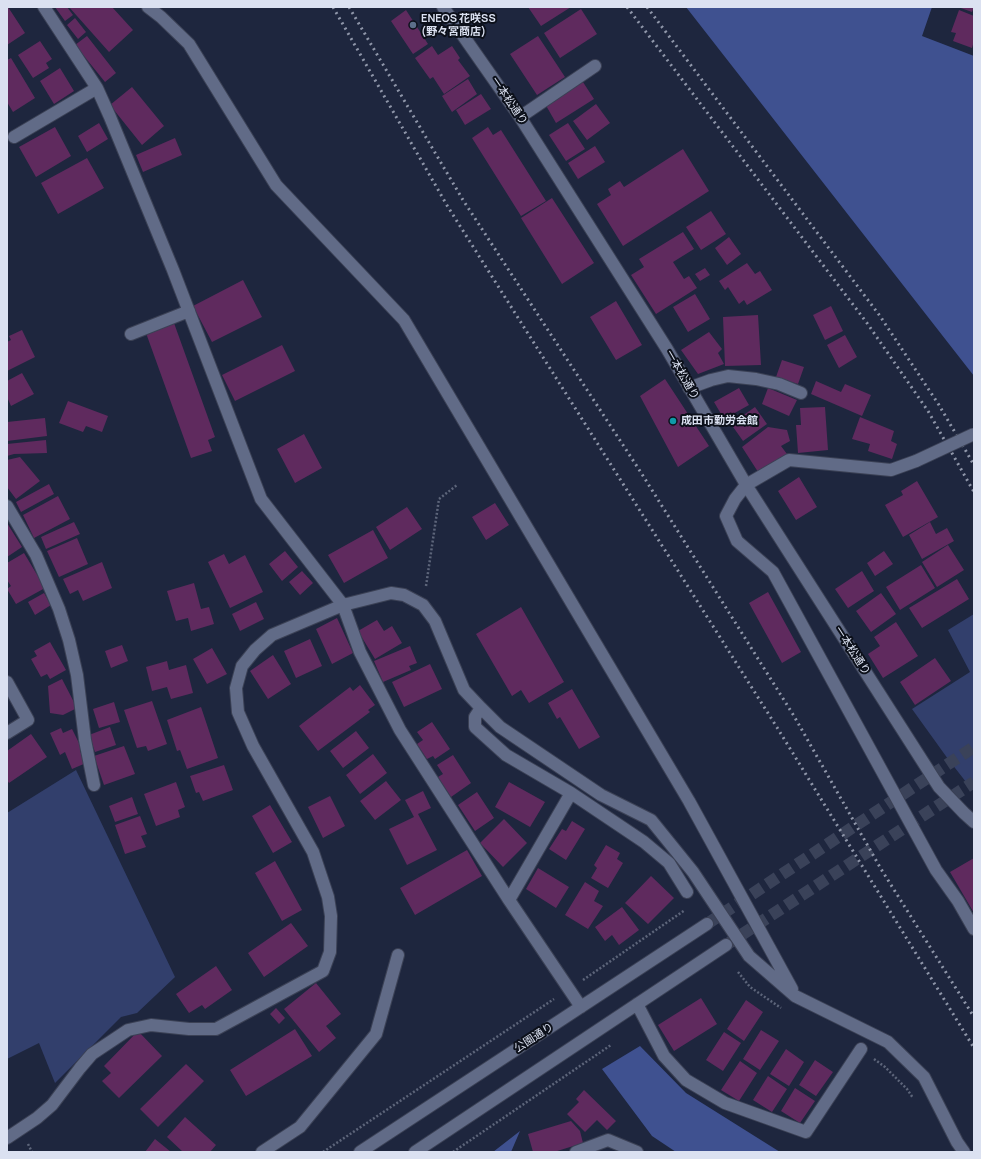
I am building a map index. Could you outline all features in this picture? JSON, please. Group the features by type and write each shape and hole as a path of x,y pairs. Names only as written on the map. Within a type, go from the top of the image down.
{"street":[{"path":"44,7 97,88 110,116 189,311 261,499 343,605 360,652 400,730 508,900 581,1007"},
{"path":"148,7 161,17 189,44 276,185 404,320 689,801 796,996"},
{"name":"一本松通り","path":"443,7 520,117 667,349 746,485 939,788 974,822"},
{"path":"520,117 595,66"},
{"path":"14,137 97,88"},
{"path":"131,334 189,311"},
{"path":"689,388 728,376 756,379 779,384 801,392"},
{"path":"974,434 916,461 891,470 789,460 746,485 735,499 726,516 737,541 773,572 936,870 958,901 974,929"},
{"path":"7,506 36,555 59,609 67,634 77,675 85,740 94,785"},
{"path":"7,1138 37,1118 52,1104 92,1054 128,1030 151,1024 189,1029 216,1028 323,971 330,952 331,916 328,897 313,852 253,746 238,712 236,688 242,666 255,650 272,635 343,605 392,593 404,595 423,604 435,621 464,690 500,727 601,795 651,820 693,872 749,956 796,996 888,1042 924,1077 957,1142 964,1152"},
{"path":"7,682 28,720 7,733"},
{"path":"480,708 475,717 475,727 506,754 570,793 644,842 669,863 687,892"},
{"path":"508,900 570,793"},
{"name":"公園通り","path":"360,1152 707,924"},
{"path":"415,1152 726,944"},
{"path":"262,1152 300,1127 376,1034 398,955"},
{"path":"637,1004 664,1056 686,1080 725,1103 806,1132 861,1049"},
{"path":"576,1152 608,1140 636,1152"}],"path":[{"path":"423,604 439,499 457,485"},
{"path":"323,1152 569,990 685,909"},
{"path":"453,1152 614,1043"}],"shaded area":[{"path":"686,7 932,7 922,36 974,56 974,376"},
{"path":"974,614 974,789 966,782 948,759 912,709 970,672 948,630"},
{"path":"76,770 175,977 137,1013 121,1017 55,1083 39,1043 7,1059 7,813"},
{"path":"640,1046 686,1093 780,1152 676,1152 652,1136 602,1069"},
{"path":"520,1131 511,1152 493,1152"}],"building":[{"path":"7,7 25,33 7,45"},
{"path":"55,7 67,7 73,15 65,21"},
{"path":"69,7 112,7 133,30 109,52"},
{"path":"528,7 571,7 541,26"},
{"path":"958,7 974,7 972,12"},
{"path":"581,9 597,34 560,58 544,33"},
{"path":"406,10 428,44 413,54 391,21"},
{"path":"959,10 974,16 974,41 972,48 953,41 956,33 951,32"},
{"path":"75,18 86,32 78,39 67,25"},
{"path":"87,36 116,73 105,82 75,45"},
{"path":"538,36 565,77 537,95 510,54"},
{"path":"40,41 52,59 46,63 49,68 33,78 18,55"},
{"path":"432,46 438,55 452,46 460,58 458,60 470,76 444,94 433,77 430,79 415,58"},
{"path":"11,58 35,98 13,112 7,102 7,60"},
{"path":"60,68 74,91 54,104 40,81"},
{"path":"468,79 477,94 452,112 442,96"},
{"path":"581,79 594,99 556,123 544,102"},
{"path":"132,87 164,126 142,145 110,105"},
{"path":"481,94 491,109 465,125 456,110"},
{"path":"596,104 610,123 587,140 573,121"},
{"path":"99,123 108,139 87,152 78,136"},
{"path":"568,123 585,149 566,161 549,135"},
{"path":"55,127 71,156 36,177 19,147"},
{"path":"488,127 493,135 501,130 546,201 521,216 472,138"},
{"path":"175,138 182,155 143,172 136,155"},
{"path":"595,146 605,162 578,179 568,163"},
{"path":"683,149 709,191 623,246 597,204 611,195 608,189 620,181 624,187"},
{"path":"87,158 104,188 58,214 41,183"},
{"path":"552,198 594,263 562,284 521,218"},
{"path":"711,211 726,234 701,250 686,227"},
{"path":"683,232 694,249 673,262 684,279 689,276 697,288 656,314 631,275 644,267 639,259"},
{"path":"729,237 741,254 727,265 715,248"},
{"path":"747,263 755,274 760,271 772,290 747,305 744,300 739,304 728,287 725,290 719,281"},
{"path":"705,268 710,275 700,281 695,274"},
{"path":"243,280 262,317 212,342 193,306"},
{"path":"695,294 710,319 688,332 673,307"},
{"path":"616,301 642,345 616,360 590,317"},
{"path":"831,306 843,331 825,340 813,315"},
{"path":"758,315 761,365 725,366 723,317"},
{"path":"174,323 215,437 208,440 212,451 191,458 146,333"},
{"path":"22,330 35,357 7,371 7,342 11,340 9,336"},
{"path":"709,332 722,349 718,353 724,364 698,374 681,350"},
{"path":"845,335 857,357 839,368 827,345"},
{"path":"282,345 295,371 235,401 222,375"},
{"path":"782,360 804,367 798,384 776,377"},
{"path":"22,373 34,394 11,406 7,397 7,381"},
{"name":"成田市勤労会館","path":"665,379 709,446 678,467 640,396"},
{"path":"816,381 841,392 845,384 871,395 862,416 811,394"},
{"path":"739,388 749,405 724,419 714,402"},
{"path":"768,388 797,400 789,416 762,404"},
{"path":"68,401 108,416 102,432 86,426 83,432 59,423"},
{"path":"755,407 767,424 743,441 731,424"},
{"path":"825,407 828,450 798,453 796,425 801,425 800,408"},
{"path":"860,417 894,431 891,441 897,444 892,459 868,451 870,444 852,439"},
{"path":"45,418 47,436 7,441 7,422"},
{"path":"768,427 787,430 790,441 781,446 790,458 760,475 742,447"},
{"path":"304,434 322,468 295,483 277,449"},
{"path":"46,440 47,453 14,454 7,456 7,444"},
{"path":"20,457 40,481 16,499 7,487 7,460"},
{"path":"799,477 817,507 796,520 778,491"},
{"path":"917,481 938,517 903,537 885,505 903,495 901,491"},
{"path":"49,484 54,494 21,512 16,502"},
{"path":"58,496 70,519 34,538 23,515"},
{"path":"495,503 509,525 486,540 472,517"},
{"path":"407,507 422,529 390,550 376,527"},
{"path":"74,522 80,534 46,549 41,537"},
{"path":"930,522 936,534 947,528 954,541 922,559 909,535"},
{"path":"7,523 22,547 7,557"},
{"path":"373,530 388,558 344,583 328,555"},
{"path":"77,538 88,564 59,577 47,551"},
{"path":"948,545 964,570 937,587 922,562"},
{"path":"285,551 298,567 282,581 269,564"},
{"path":"884,551 893,564 875,576 867,563"},
{"path":"24,553 45,588 16,604 7,589 11,586 7,580 7,563"},
{"path":"224,554 229,564 245,555 263,592 230,608 208,562"},
{"path":"102,562 112,588 83,601 78,590 70,594 63,579"},
{"path":"921,565 935,588 900,610 886,587"},
{"path":"302,571 313,583 300,595 289,582"},
{"path":"862,571 874,591 848,608 835,589"},
{"path":"957,579 969,599 922,628 909,608"},
{"path":"194,583 201,609 209,607 214,624 191,631 188,618 176,621 167,591"},
{"path":"768,592 801,652 782,663 749,603"},
{"path":"44,593 51,605 35,615 28,602"},
{"path":"881,593 896,614 871,632 856,611"},
{"path":"256,602 264,619 240,631 232,614"},
{"path":"521,607 564,682 529,703 521,690 512,696 476,634"},
{"path":"337,618 353,653 332,664 316,629"},
{"path":"377,620 384,631 392,626 402,643 375,659 358,631"},
{"path":"896,622 918,656 883,678 868,654 880,646 874,637"},
{"path":"310,639 322,666 296,678 284,651"},
{"path":"50,642 66,670 50,679 47,674 41,677 31,659 37,656 34,651"},
{"path":"122,645 128,661 111,668 105,651"},
{"path":"410,646 417,663 409,666 411,670 383,682 374,661"},
{"path":"212,648 227,674 207,684 193,659"},
{"path":"273,655 291,684 268,699 250,671"},
{"path":"935,658 951,681 915,705 900,682"},
{"path":"167,661 169,670 186,665 193,693 171,699 167,687 152,691 146,667"},
{"path":"430,664 442,689 404,707 392,682"},
{"path":"62,679 77,708 63,715 50,713 48,686"},
{"path":"360,685 375,705 368,710 370,712 318,751 299,726 350,687 353,691"},
{"path":"572,689 600,737 579,749 560,717 557,719 548,703"},
{"path":"152,701 167,744 148,751 146,746 137,748 124,710"},
{"path":"114,702 120,722 99,728 93,709"},
{"path":"201,707 218,758 187,769 180,750 177,751 167,720"},
{"path":"432,722 450,749 435,759 433,756 427,759 417,744 423,740 417,732"},
{"path":"110,727 116,745 95,752 89,735"},
{"path":"61,728 63,733 72,729 82,749 80,751 86,763 72,769 65,752 60,755 50,733"},
{"path":"356,731 369,748 343,768 330,751"},
{"path":"31,734 47,757 9,783 7,780 7,751"},
{"path":"124,746 135,774 104,785 94,756"},
{"path":"373,754 387,773 360,794 346,775"},
{"path":"453,755 471,783 451,797 438,777 443,774 437,765"},
{"path":"224,765 233,790 203,801 199,792 196,793 190,776"},
{"path":"386,781 401,800 375,820 360,801"},
{"path":"176,782 185,807 178,810 180,817 156,826 144,794"},
{"path":"509,782 545,802 530,827 495,807"},
{"path":"423,791 431,808 418,814 437,850 407,865 389,829 414,817 405,800"},
{"path":"477,792 494,818 475,831 458,805"},
{"path":"330,796 345,826 323,838 308,807"},
{"path":"132,797 138,814 115,822 109,806"},
{"path":"270,805 292,842 273,853 252,816"},
{"path":"140,816 147,834 141,836 146,847 125,854 115,825"},
{"path":"504,819 527,843 503,867 480,843"},
{"path":"572,821 585,829 566,860 549,849 562,829 566,831"},
{"path":"606,845 620,853 617,859 623,863 608,888 591,878 597,868 594,865"},
{"path":"467,850 482,876 415,915 400,888"},
{"path":"974,858 974,913 950,872"},
{"path":"275,861 302,910 282,921 255,873"},
{"path":"538,868 569,887 556,908 526,889"},
{"path":"651,876 674,898 648,924 625,903"},
{"path":"585,882 599,891 594,901 603,906 588,929 565,915"},
{"path":"622,907 639,930 619,945 612,935 605,941 595,927"},
{"path":"291,923 308,946 264,977 248,953"},
{"path":"216,966 232,990 205,1009 202,1005 189,1013 176,994"},
{"path":"316,983 341,1014 326,1026 336,1038 319,1052 284,1009"},
{"path":"701,998 717,1024 674,1051 658,1025"},
{"path":"746,1000 763,1012 744,1041 727,1029"},
{"path":"276,1008 285,1018 279,1024 270,1014"},
{"path":"295,1029 312,1056 246,1096 230,1070"},
{"path":"761,1030 779,1041 760,1070 743,1059"},
{"path":"138,1031 162,1056 119,1098 102,1081 111,1073 104,1066"},
{"path":"724,1032 741,1043 723,1071 706,1060"},
{"path":"786,1049 804,1062 789,1086 770,1074"},
{"path":"815,1060 833,1072 816,1096 799,1085"},
{"path":"740,1061 757,1073 739,1101 721,1090"},
{"path":"186,1064 204,1081 158,1127 140,1109"},
{"path":"768,1076 787,1089 772,1112 753,1100"},
{"path":"795,1088 815,1101 800,1123 781,1111"},
{"path":"584,1090 616,1121 607,1130 597,1120 585,1132 567,1114 579,1102 576,1099"},
{"path":"185,1117 216,1145 210,1152 183,1152 167,1137"},
{"path":"571,1121 580,1131 583,1143 554,1152 533,1152 528,1134"},
{"path":"155,1139 171,1152 145,1152"}],"tunnel":[{"path":"707,924 974,747"},
{"path":"726,945 974,782"}],"railway":[{"path":"333,7 448,207 778,729 974,1048"},
{"path":"349,7 463,200 640,471 794,716 881,869 974,1017"},
{"path":"627,7 867,323 928,411 974,492"},
{"path":"647,7 880,316 939,405 974,465"}],"place":[{"name":"ENEOS 花咲SS (野々宮商店)","path":"413,25"},
{"name":"成田市勤労会館","path":"673,421"}]}
